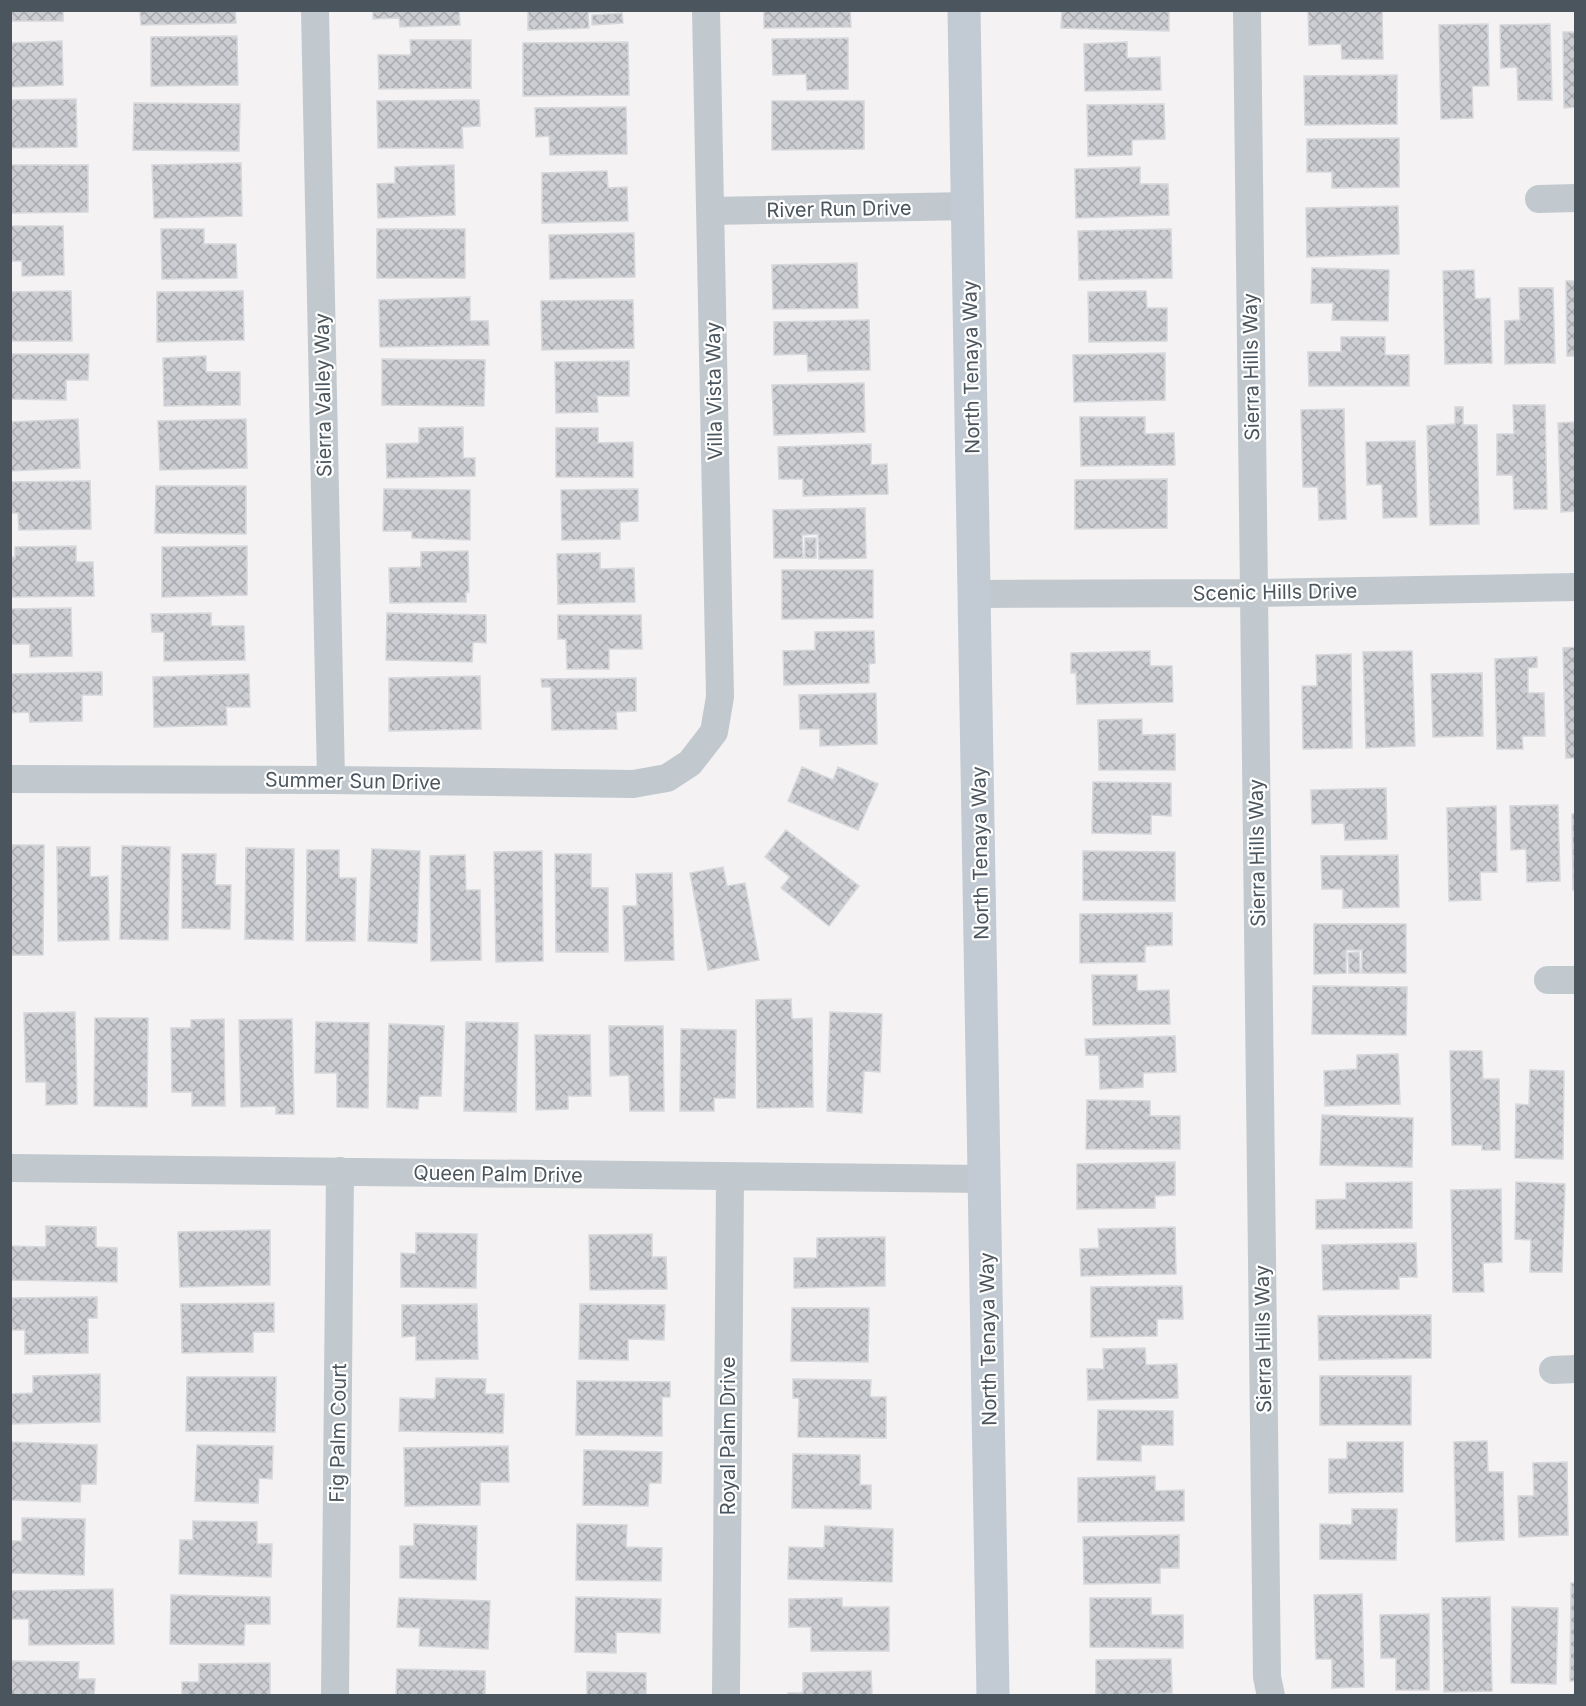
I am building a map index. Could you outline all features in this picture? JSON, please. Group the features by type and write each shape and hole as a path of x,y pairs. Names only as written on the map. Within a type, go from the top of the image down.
{"main road":[{"name":"North Tenaya Way","path":"964,10 993,1695"}],"street":[{"name":"Sierra Valley Way","path":"315,10 331,780"},
{"name":"Villa Vista Way","path":"690,763 714,732 720,697 706,10"},
{"name":"Sierra Hills Way","path":"1247,10 1268,1677 1271,1695"},
{"path":"1539,199 1575,198"},
{"name":"River Run Drive","path":"710,211 968,206"},
{"name":"Scenic Hills Drive","path":"975,594 1254,593 1575,587"},
{"name":"Summer Sun Drive","path":"10,779 633,784 667,778 690,763"},
{"name":"Queen Palm Drive","path":"10,1168 985,1179"},
{"name":"Fig Palm Court","path":"335,1695 340,1172"},
{"name":"Royal Palm Drive","path":"726,1695 730,1177"}],"building":[{"path":"10,10 63,10 63,21 10,21"},
{"path":"235,10 236,23 141,25 140,11"},
{"path":"373,10 459,10 460,25 400,27 399,18 373,19"},
{"path":"528,10 624,11 588,12 589,28 528,30"},
{"path":"764,10 850,10 851,27 764,28"},
{"path":"1062,10 1169,10 1169,31 1061,28"},
{"path":"1382,10 1383,59 1342,59 1341,44 1309,45 1308,11"},
{"path":"622,13 623,23 592,25 592,15"},
{"path":"1488,24 1489,86 1472,86 1473,118 1441,119 1439,25"},
{"path":"1550,24 1552,100 1518,100 1517,67 1501,68 1500,25"},
{"path":"1563,32 1576,32 1576,107 1564,108"},
{"path":"237,36 238,85 151,86 151,37"},
{"path":"848,38 848,89 807,90 806,74 773,75 772,39"},
{"path":"410,40 471,40 471,88 379,89 378,55 411,55"},
{"path":"62,41 63,85 10,87 10,43"},
{"path":"628,42 629,95 523,96 523,43"},
{"path":"1127,42 1127,58 1160,57 1161,90 1085,91 1084,44"},
{"path":"1397,75 1397,124 1305,125 1304,76"},
{"path":"76,99 77,147 10,148 10,100"},
{"path":"479,100 480,126 462,127 463,148 378,148 377,101"},
{"path":"772,101 864,101 864,149 772,150"},
{"path":"134,103 240,104 239,151 133,150"},
{"path":"1164,104 1165,139 1132,140 1132,155 1088,156 1087,105"},
{"path":"626,107 627,154 550,155 549,136 536,137 535,108"},
{"path":"1399,138 1399,187 1332,188 1332,172 1307,172 1307,139"},
{"path":"241,163 242,216 154,218 152,165"},
{"path":"10,165 88,165 88,212 10,213"},
{"path":"454,165 455,215 378,218 377,184 395,183 395,167"},
{"path":"1140,167 1140,184 1168,184 1169,215 1076,218 1075,169"},
{"path":"607,171 608,188 627,187 628,221 542,223 542,173"},
{"path":"1398,206 1399,254 1307,257 1306,208"},
{"path":"10,226 63,226 64,275 22,276 22,261 10,261"},
{"path":"161,229 204,229 204,244 236,244 237,278 162,279"},
{"path":"377,229 465,229 465,278 377,278"},
{"path":"1171,229 1172,278 1079,280 1078,231"},
{"path":"634,233 635,277 550,279 549,235"},
{"path":"857,263 858,308 773,309 772,265"},
{"path":"1312,268 1389,270 1388,321 1332,320 1333,303 1311,303"},
{"path":"1474,270 1475,299 1490,298 1492,363 1445,364 1443,271"},
{"path":"1566,281 1576,281 1576,356 1567,356"},
{"path":"1519,288 1553,288 1555,363 1505,364 1505,321 1520,320"},
{"path":"71,291 72,341 10,341 10,292"},
{"path":"243,291 244,340 157,342 157,292"},
{"path":"1146,291 1147,308 1167,308 1167,341 1089,342 1088,292"},
{"path":"470,297 470,321 488,321 489,345 380,347 379,300"},
{"path":"633,300 634,348 542,350 541,301"},
{"path":"869,320 870,370 808,371 807,354 774,355 774,322"},
{"path":"1341,337 1385,337 1385,355 1409,355 1409,386 1309,386 1308,352 1341,352"},
{"path":"1165,353 1165,400 1074,402 1073,355"},
{"path":"10,354 89,354 88,380 66,380 66,400 10,399"},
{"path":"206,356 206,372 240,372 240,405 164,406 163,358"},
{"path":"382,359 485,360 484,406 382,405"},
{"path":"629,361 629,396 597,396 598,412 556,413 555,362"},
{"path":"864,383 865,432 774,435 772,385"},
{"path":"1513,405 1545,405 1547,509 1514,509 1513,475 1497,475 1497,434 1514,434"},
{"path":"1455,407 1463,407 1463,425 1477,425 1479,524 1430,525 1427,426 1455,424"},
{"path":"1344,409 1346,519 1319,520 1318,487 1303,487 1301,410"},
{"path":"1080,417 1145,417 1145,434 1174,433 1175,465 1081,466"},
{"path":"78,419 80,468 10,471 10,422"},
{"path":"246,419 247,468 160,470 158,421"},
{"path":"1576,422 1576,511 1561,512 1558,423"},
{"path":"463,427 463,458 475,458 475,476 387,478 386,444 419,443 419,428"},
{"path":"556,428 598,428 598,443 633,442 633,477 556,477"},
{"path":"1415,441 1417,517 1383,518 1382,484 1367,485 1366,442"},
{"path":"871,444 871,465 887,464 888,494 803,496 803,479 779,479 778,447"},
{"path":"1167,479 1167,528 1075,529 1075,480"},
{"path":"90,481 91,529 19,530 18,513 10,513 10,482"},
{"path":"156,486 246,486 246,534 155,533"},
{"path":"384,489 470,490 470,540 412,538 412,531 383,531"},
{"path":"638,489 638,521 620,522 620,539 562,540 561,490"},
{"path":"865,508 866,558 819,559 818,534 802,535 803,558 774,558 773,510"},
{"path":"805,538 816,538 816,558 805,558"},
{"path":"76,546 76,562 93,562 94,596 10,597 10,557 15,557 15,547"},
{"path":"247,546 247,595 162,597 162,547"},
{"path":"468,551 469,592 466,592 466,602 390,603 389,568 421,567 421,552"},
{"path":"600,553 600,569 634,568 635,602 558,604 557,554"},
{"path":"782,570 873,570 873,618 782,619"},
{"path":"71,608 72,656 30,657 30,644 10,644 10,609"},
{"path":"211,613 211,626 244,626 245,660 164,661 164,632 152,632 151,614"},
{"path":"387,613 486,615 486,643 473,642 472,662 386,660"},
{"path":"558,615 641,615 642,649 609,649 609,669 567,669 566,639 558,639"},
{"path":"874,631 875,663 869,664 869,683 784,685 783,651 815,650 815,632"},
{"path":"1576,647 1576,758 1566,758 1563,648"},
{"path":"1150,651 1150,666 1172,666 1173,702 1077,704 1076,673 1071,673 1071,653"},
{"path":"1412,651 1415,746 1366,748 1363,652"},
{"path":"1351,654 1352,748 1303,749 1302,686 1317,686 1316,655"},
{"path":"1537,657 1537,667 1528,668 1528,693 1544,693 1545,736 1522,736 1523,749 1497,749 1495,659"},
{"path":"102,672 102,695 82,695 82,721 30,722 29,712 10,713 10,674"},
{"path":"1482,673 1483,736 1433,737 1431,674"},
{"path":"249,674 250,707 226,707 227,725 154,727 153,677"},
{"path":"480,676 481,729 389,731 389,678"},
{"path":"636,678 636,711 616,712 617,729 552,730 551,687 542,687 541,679"},
{"path":"876,693 877,744 820,746 820,729 800,729 799,695"},
{"path":"1142,719 1142,735 1175,734 1175,770 1099,770 1098,720"},
{"path":"802,767 833,780 838,767 878,784 858,830 788,801"},
{"path":"1093,782 1171,783 1171,816 1151,815 1151,834 1092,833"},
{"path":"1386,788 1387,839 1345,840 1344,823 1312,824 1311,790"},
{"path":"1558,805 1560,881 1527,882 1526,849 1511,850 1510,806"},
{"path":"1496,806 1497,872 1480,872 1481,900 1449,901 1447,808"},
{"path":"1572,814 1576,814 1576,890 1573,890"},
{"path":"786,830 859,886 829,926 781,888 790,877 765,857"},
{"path":"10,845 44,845 43,955 10,955"},
{"path":"122,846 170,847 168,940 120,939"},
{"path":"57,847 90,847 90,877 108,876 109,940 58,941"},
{"path":"246,848 294,849 293,940 245,939"},
{"path":"372,849 420,851 417,943 368,941"},
{"path":"307,850 339,850 339,878 356,878 355,941 306,941"},
{"path":"542,851 543,961 496,962 494,852"},
{"path":"1083,851 1175,852 1175,901 1083,900"},
{"path":"182,854 216,854 215,885 231,885 230,929 182,928"},
{"path":"555,854 591,854 591,888 608,888 608,952 556,952"},
{"path":"465,855 466,890 480,890 481,960 431,961 430,856"},
{"path":"1398,855 1399,907 1343,908 1343,889 1322,889 1321,856"},
{"path":"723,867 727,886 745,883 759,960 708,970 690,873"},
{"path":"672,873 674,960 625,961 623,906 637,906 636,874"},
{"path":"1172,913 1172,945 1145,946 1145,962 1080,963 1080,914"},
{"path":"1314,924 1406,924 1406,973 1362,973 1362,950 1346,950 1346,973 1314,974"},
{"path":"1359,952 1360,973 1349,973 1348,953"},
{"path":"1092,975 1137,975 1137,991 1169,990 1170,1024 1093,1025"},
{"path":"1313,986 1407,987 1406,1035 1312,1034"},
{"path":"791,999 792,1019 812,1018 813,1107 757,1108 756,1000"},
{"path":"75,1012 77,1104 46,1105 46,1082 26,1082 24,1013"},
{"path":"830,1012 882,1014 880,1072 864,1071 862,1113 827,1111"},
{"path":"95,1018 148,1018 147,1107 94,1106"},
{"path":"224,1019 225,1106 192,1106 192,1092 172,1092 171,1028 191,1028 191,1020"},
{"path":"292,1019 294,1114 276,1114 276,1106 241,1107 239,1020"},
{"path":"316,1022 369,1023 368,1108 337,1107 337,1073 315,1073"},
{"path":"466,1022 518,1023 516,1112 464,1111"},
{"path":"389,1024 444,1026 441,1096 419,1096 418,1109 387,1107"},
{"path":"609,1026 663,1026 664,1111 630,1111 629,1075 610,1076"},
{"path":"681,1029 736,1030 735,1098 714,1098 714,1111 680,1111"},
{"path":"535,1035 590,1035 591,1096 568,1096 568,1109 536,1110"},
{"path":"1175,1036 1176,1072 1143,1073 1143,1087 1100,1089 1099,1055 1086,1055 1085,1039"},
{"path":"1450,1051 1482,1051 1483,1079 1499,1079 1500,1150 1482,1150 1482,1145 1452,1145"},
{"path":"1398,1054 1400,1104 1325,1106 1324,1071 1357,1069 1357,1055"},
{"path":"1530,1070 1564,1071 1563,1159 1515,1158 1516,1104 1529,1105"},
{"path":"1087,1100 1150,1101 1150,1116 1180,1116 1180,1149 1086,1149"},
{"path":"1322,1115 1413,1118 1412,1167 1320,1165"},
{"path":"1175,1162 1175,1195 1155,1196 1155,1208 1077,1209 1077,1164"},
{"path":"1412,1182 1412,1228 1316,1229 1316,1200 1346,1199 1346,1183"},
{"path":"1516,1182 1565,1184 1562,1272 1530,1272 1531,1240 1515,1239"},
{"path":"1501,1189 1502,1262 1483,1263 1484,1292 1453,1292 1451,1190"},
{"path":"46,1226 96,1227 96,1247 117,1248 117,1282 11,1280 11,1246 46,1247"},
{"path":"1175,1227 1176,1274 1081,1276 1080,1249 1099,1248 1098,1229"},
{"path":"270,1230 270,1285 180,1287 178,1232"},
{"path":"416,1233 477,1234 476,1288 401,1287 401,1253 416,1254"},
{"path":"652,1234 652,1257 666,1257 667,1289 590,1290 589,1235"},
{"path":"885,1237 885,1286 794,1288 794,1258 817,1258 817,1238"},
{"path":"1416,1243 1417,1277 1399,1277 1399,1289 1323,1290 1322,1245"},
{"path":"1182,1286 1183,1319 1157,1319 1157,1336 1091,1337 1091,1287"},
{"path":"97,1297 97,1318 88,1318 88,1353 25,1354 25,1330 11,1330 11,1298"},
{"path":"274,1303 274,1332 253,1332 253,1352 182,1353 181,1304"},
{"path":"477,1304 478,1359 416,1360 416,1336 402,1337 402,1305"},
{"path":"580,1304 665,1305 664,1340 628,1339 628,1360 579,1359"},
{"path":"792,1308 869,1308 868,1362 791,1361"},
{"path":"1431,1315 1431,1358 1319,1360 1318,1316"},
{"path":"1145,1348 1146,1365 1177,1364 1178,1398 1088,1400 1087,1369 1104,1369 1103,1349"},
{"path":"100,1374 100,1422 10,1424 10,1394 33,1393 33,1376"},
{"path":"1320,1376 1411,1376 1411,1425 1320,1425"},
{"path":"187,1377 276,1377 275,1432 186,1431"},
{"path":"436,1378 486,1379 485,1394 504,1394 503,1433 399,1431 400,1398 435,1399"},
{"path":"793,1379 871,1380 870,1397 886,1397 886,1438 798,1437 799,1398 793,1398"},
{"path":"577,1381 670,1382 670,1397 662,1397 662,1436 576,1435"},
{"path":"1098,1410 1173,1411 1173,1445 1141,1445 1141,1461 1097,1460"},
{"path":"1487,1441 1488,1472 1503,1472 1504,1540 1456,1542 1454,1442"},
{"path":"11,1442 97,1445 96,1484 81,1484 80,1502 10,1500"},
{"path":"1347,1442 1403,1442 1403,1492 1329,1493 1329,1459 1347,1459"},
{"path":"197,1445 273,1446 272,1479 259,1478 258,1503 195,1501"},
{"path":"508,1446 509,1482 480,1482 480,1505 405,1506 404,1448"},
{"path":"584,1450 662,1452 661,1483 649,1483 648,1506 583,1505"},
{"path":"793,1454 860,1455 860,1485 871,1485 871,1509 792,1508"},
{"path":"1567,1462 1568,1535 1519,1537 1518,1496 1534,1496 1533,1463"},
{"path":"1155,1476 1155,1491 1184,1490 1184,1521 1078,1522 1078,1478"},
{"path":"1352,1509 1397,1509 1396,1560 1320,1559 1320,1524 1352,1525"},
{"path":"22,1518 85,1519 84,1575 10,1573 10,1541 22,1541"},
{"path":"193,1521 257,1522 257,1544 272,1544 271,1577 179,1574 180,1540 193,1540"},
{"path":"414,1524 477,1526 476,1580 400,1578 400,1546 414,1546"},
{"path":"577,1524 627,1525 626,1547 662,1548 661,1581 576,1580"},
{"path":"825,1526 893,1529 892,1582 788,1579 789,1547 824,1548"},
{"path":"1179,1535 1179,1568 1160,1568 1160,1583 1084,1584 1083,1537"},
{"path":"1571,1583 1576,1583 1576,1681 1570,1681"},
{"path":"113,1589 114,1644 29,1645 29,1619 10,1619 10,1591"},
{"path":"1362,1594 1364,1687 1332,1688 1332,1659 1316,1659 1314,1595"},
{"path":"171,1595 270,1597 270,1624 245,1624 244,1645 170,1644"},
{"path":"576,1597 661,1599 660,1633 616,1632 616,1653 575,1652"},
{"path":"1490,1597 1492,1691 1444,1692 1442,1598"},
{"path":"399,1598 490,1601 488,1649 419,1646 420,1628 397,1627"},
{"path":"842,1598 842,1607 889,1607 889,1651 811,1651 811,1627 789,1627 789,1599"},
{"path":"1090,1598 1151,1598 1151,1615 1183,1615 1183,1648 1090,1647"},
{"path":"1512,1607 1558,1608 1556,1684 1511,1683"},
{"path":"1429,1614 1429,1690 1396,1690 1396,1658 1381,1658 1380,1615"},
{"path":"1171,1659 1172,1693 1096,1696 1096,1660"},
{"path":"10,1661 79,1662 78,1679 95,1679 94,1696 10,1696"},
{"path":"270,1663 270,1696 182,1696 182,1682 199,1682 199,1664"},
{"path":"397,1669 485,1671 485,1696 396,1696"},
{"path":"871,1671 872,1696 788,1696 788,1693 803,1693 803,1673"},
{"path":"587,1672 646,1673 646,1695 661,1696 587,1696"}]}
